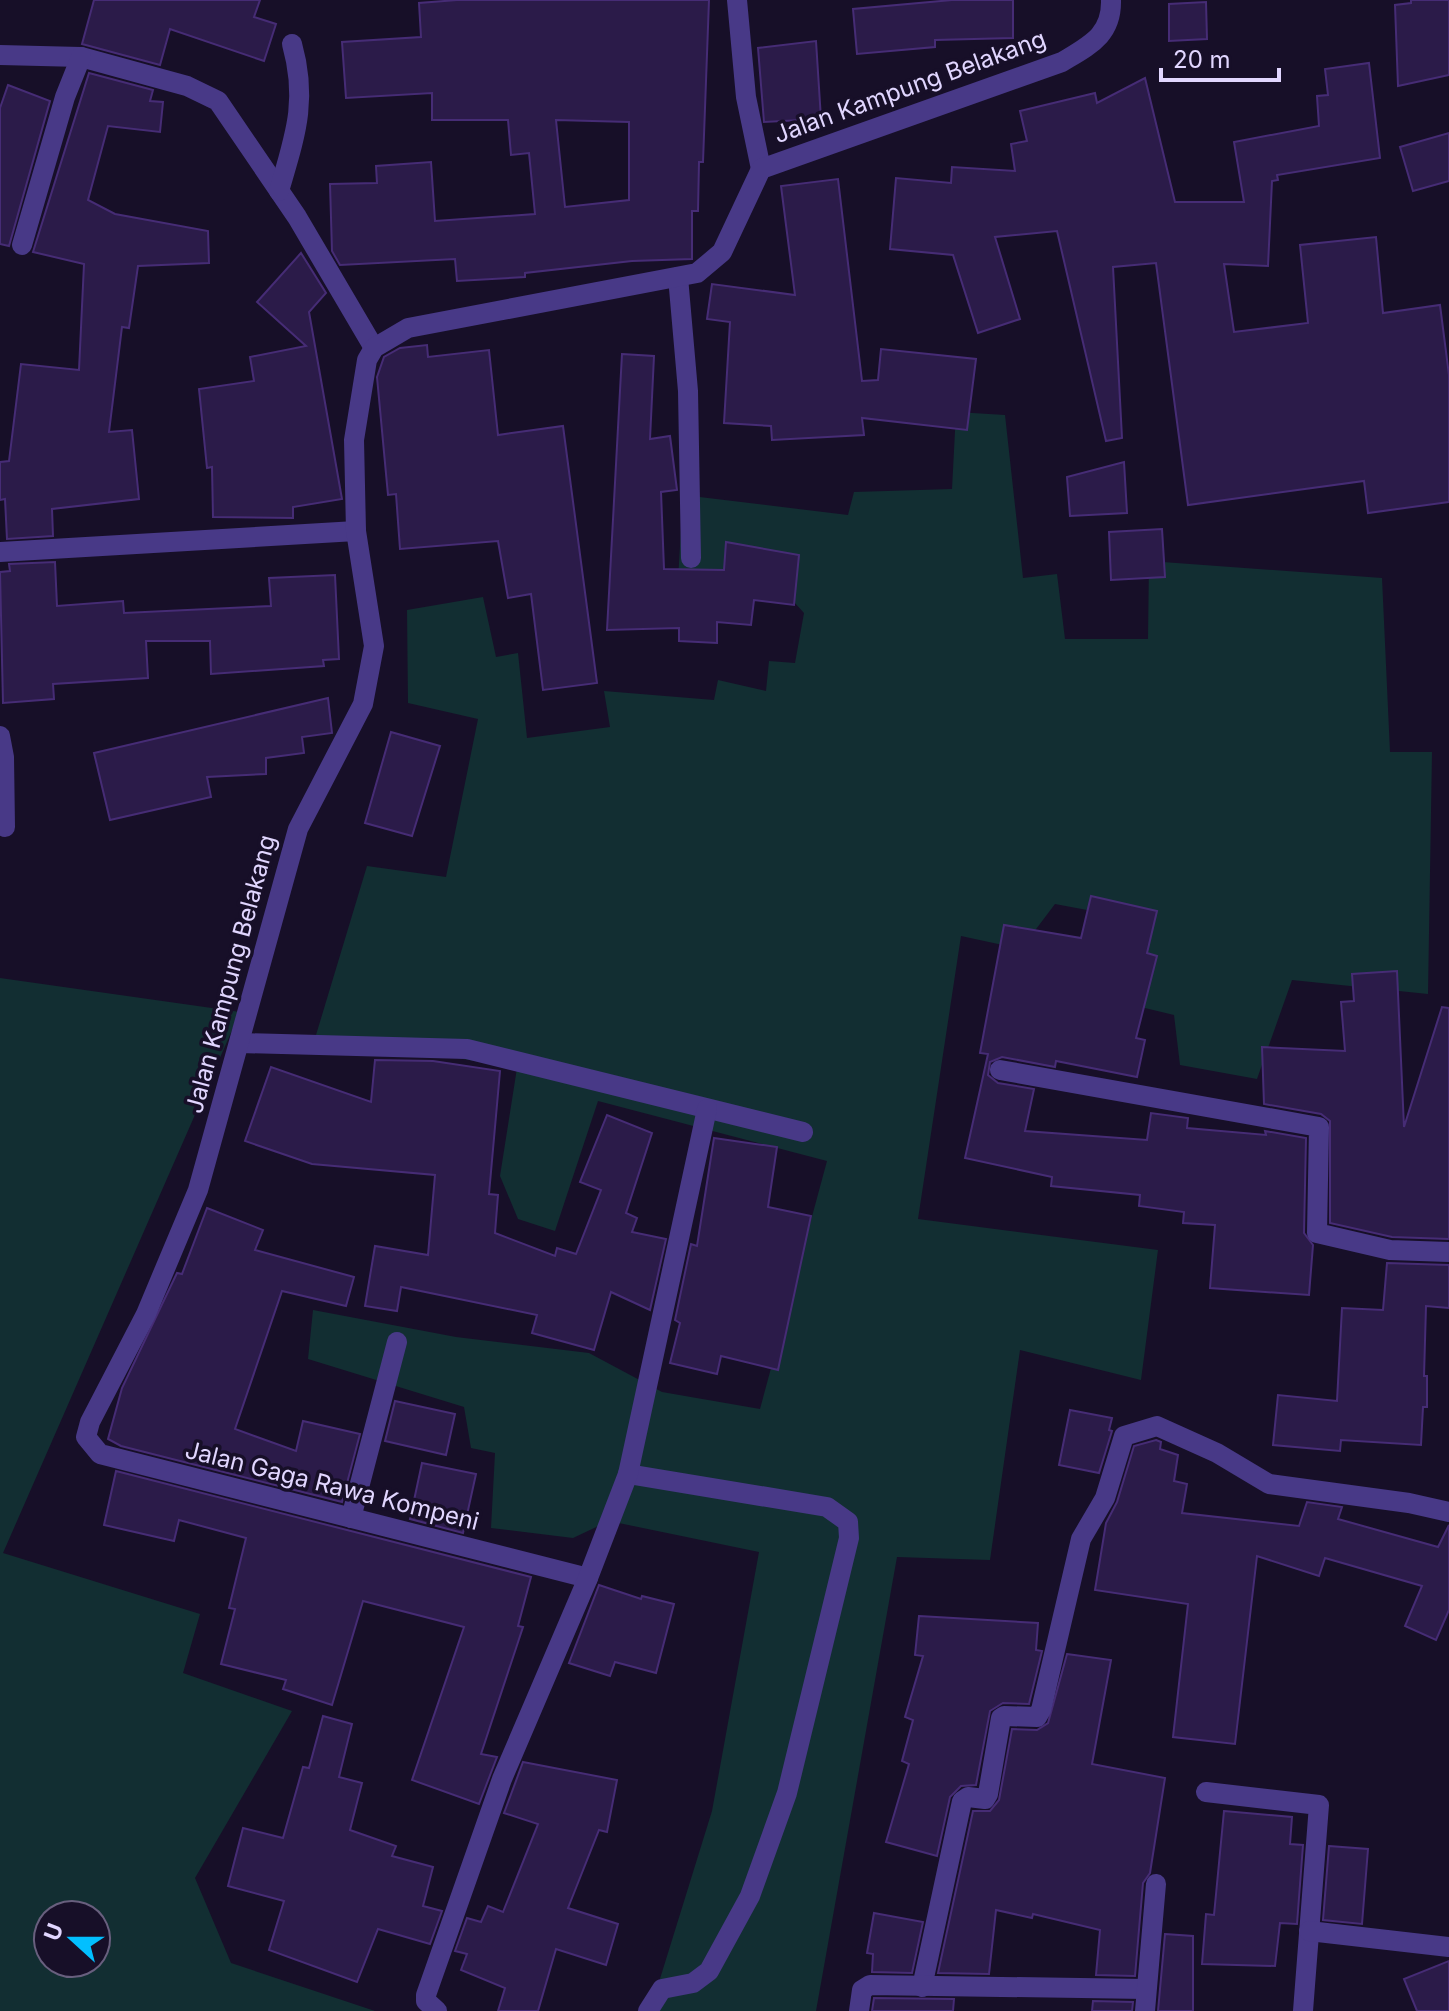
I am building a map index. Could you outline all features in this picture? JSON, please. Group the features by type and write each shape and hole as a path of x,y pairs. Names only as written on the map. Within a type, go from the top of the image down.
{"street":[{"path":"737,0 746,97 761,169"},
{"name":"Jalan Kampung Belakang","path":"90,1422 146,1314 198,1190 298,829 363,704 374,646 356,531 354,440 362,375 374,348 408,328 697,273 722,252 761,169 1062,62 1097,41 1107,28 1111,0"},
{"path":"279,191 302,103 301,76 292,44"},
{"path":"0,55 81,57 187,86 218,101 279,191 374,348"},
{"path":"22,245 65,97 81,57"},
{"path":"678,277 688,391 691,558"},
{"path":"0,552 356,531"},
{"path":"0,736 4,757 5,827"},
{"path":"242,1028 467,1049 569,1071 638,1094 803,1132"},
{"path":"1000,1070 1319,1127 1317,1233 1390,1250 1449,1252"},
{"path":"437,2011 426,2001 426,1995 502,1779 588,1578 628,1474 707,1109"},
{"path":"351,1518 397,1342"},
{"name":"Jalan Gaga Rawa Kompeni","path":"90,1422 86,1437 100,1454 588,1578"},
{"path":"922,1987 962,1801 968,1797 985,1799 988,1794 1001,1718 1029,1720 1037,1717 1041,1710 1081,1539 1105,1498 1124,1436 1157,1426 1217,1453 1269,1484 1409,1503 1449,1512"},
{"path":"628,1474 827,1507 848,1522 849,1538 787,1793 750,1896 709,1971 701,1980 662,1989 648,2011"},
{"path":"1206,1792 1319,1805 1303,2011"},
{"path":"1145,2011 1156,1884"},
{"path":"1309,1931 1449,1947"},
{"path":"859,2011 862,1990 870,1985 1146,1989"}],"green space":[{"path":"956,412 1005,415 1023,578 1057,574 1065,639 1148,639 1149,561 1382,578 1390,752 1432,752 1428,994 1292,980 1257,1079 1180,1065 1174,1015 1120,1002 1130,918 1055,904 1021,949 961,936 918,1219 1158,1250 1141,1380 1020,1350 990,1560 897,1557 816,2011 650,2011 712,1811 759,1552 609,1521 573,1538 491,1528 495,1453 471,1448 464,1407 308,1359 313,1310 456,1337 589,1353 662,1392 760,1409 827,1161 598,1101 555,1231 518,1219 500,1176 517,1068 316,1035 367,866 446,877 478,719 408,703 407,610 483,597 496,657 518,653 527,738 610,727 604,691 714,700 718,680 766,691 769,661 795,663 804,613 784,591 678,580 683,495 848,515 854,492 952,489"},
{"path":"0,978 240,1012 3,1553 200,1614 183,1673 292,1711 195,1878 231,1963 375,2011 0,2011"}],"building":[{"path":"94,0 260,0 254,17 276,24 264,61 170,29 160,65 82,44"},
{"path":"457,0 709,0 703,162 699,162 698,211 692,211 692,259 632,261 525,273 525,277 457,281 455,259 340,265 332,251 330,184 377,183 376,166 431,162 435,221 535,214 529,153 511,155 508,120 432,120 432,93 346,98 342,42 421,37 419,3","holes":["556,120 629,122 629,200 565,207"]},
{"path":"952,0 1013,0 1013,38 935,40 935,47 857,54 853,9"},
{"path":"1411,0 1449,0 1449,75 1398,86 1395,5 1411,3"},
{"path":"1206,2 1207,39 1169,41 1169,4"},
{"path":"816,41 821,119 764,122 758,48"},
{"path":"1369,63 1380,158 1277,175 1278,180 1272,181 1268,266 1224,264 1234,332 1308,323 1300,245 1376,237 1383,313 1440,305 1449,375 1449,502 1368,513 1364,481 1188,505 1156,263 1113,267 1122,438 1106,441 1057,231 995,237 1020,319 978,333 953,255 890,249 896,178 951,183 952,167 1015,171 1011,144 1027,141 1020,111 1095,93 1097,103 1145,78 1175,202 1244,202 1234,142 1319,126 1317,96 1328,95 1325,69"},
{"path":"89,73 153,90 150,101 163,102 160,132 108,126 88,200 115,214 208,231 209,263 138,266 129,328 122,327 109,432 132,430 139,499 52,509 53,536 7,539 5,499 0,500 0,462 9,461 21,364 79,370 84,264 33,252"},
{"path":"8,85 50,101 9,246 0,244 0,108"},
{"path":"1449,133 1449,181 1413,191 1400,147"},
{"path":"838,179 862,381 878,380 881,349 976,359 967,430 862,418 864,435 772,440 771,426 724,423 730,322 707,319 712,284 795,295 781,186"},
{"path":"301,253 326,293 309,312 342,499 293,507 293,518 213,517 212,467 207,468 199,389 254,381 250,357 306,346 257,302"},
{"path":"427,345 428,357 489,350 498,435 563,426 597,683 543,690 531,594 508,598 498,541 400,549 396,494 388,495 377,377 384,357 400,348"},
{"path":"622,354 654,356 650,439 670,436 677,490 661,492 664,569 724,570 726,542 799,555 794,605 754,600 751,625 717,622 717,643 679,641 679,628 607,630"},
{"path":"1124,462 1127,513 1070,516 1067,477"},
{"path":"1162,529 1165,577 1111,580 1109,532"},
{"path":"55,562 57,606 123,601 124,613 271,606 269,578 335,575 339,659 323,660 324,666 211,674 210,641 146,641 148,678 53,684 54,699 3,703 0,572 10,571 9,564"},
{"path":"328,698 332,733 302,737 304,753 266,758 266,774 207,777 211,797 110,820 94,753"},
{"path":"391,732 440,746 412,836 365,823"},
{"path":"1091,896 1157,911 1147,953 1157,956 1136,1038 1145,1040 1137,1077 1056,1061 1055,1067 1002,1057 990,1062 988,1075 998,1083 1034,1089 1025,1131 1147,1140 1151,1113 1188,1118 1187,1128 1266,1135 1265,1131 1306,1138 1304,1233 1313,1245 1309,1295 1210,1288 1215,1225 1183,1223 1184,1212 1139,1206 1140,1195 1051,1186 1052,1177 965,1158 988,1054 980,1053 1004,925 1081,938"},
{"path":"1397,971 1404,1127 1442,1007 1449,1008 1449,1239 1392,1237 1330,1223 1330,1121 1321,1114 1264,1104 1262,1047 1345,1051 1341,1002 1354,1001 1352,974"},
{"path":"375,1060 433,1061 500,1071 489,1194 498,1195 495,1233 555,1256 557,1248 576,1254 601,1190 580,1182 607,1115 652,1133 626,1213 637,1218 632,1232 666,1239 650,1310 611,1292 594,1350 532,1333 537,1315 401,1287 397,1311 365,1306 375,1246 428,1255 435,1175 312,1164 245,1141 271,1067 371,1102"},
{"path":"714,1138 777,1147 768,1207 811,1216 778,1370 721,1356 717,1374 670,1363 680,1323 675,1320 691,1244 697,1246"},
{"path":"207,1208 263,1230 255,1250 354,1277 346,1306 282,1291 235,1429 296,1451 303,1421 360,1434 342,1502 121,1446 108,1439 122,1388 177,1273 182,1274"},
{"path":"1387,1263 1449,1265 1449,1308 1426,1306 1424,1376 1427,1376 1427,1407 1423,1407 1421,1445 1341,1440 1340,1451 1273,1445 1278,1395 1337,1401 1342,1308 1383,1310"},
{"path":"395,1401 455,1414 446,1455 385,1441"},
{"path":"1070,1410 1112,1418 1109,1430 1112,1431 1099,1473 1059,1465"},
{"path":"1156,1440 1161,1442 1160,1449 1178,1455 1174,1481 1187,1484 1182,1513 1299,1526 1307,1502 1342,1507 1338,1519 1438,1547 1449,1525 1449,1610 1436,1640 1405,1626 1422,1586 1325,1558 1319,1576 1257,1556 1235,1744 1173,1737 1188,1604 1095,1590 1106,1523 1117,1502 1134,1446"},
{"path":"422,1463 476,1474 463,1533 410,1519"},
{"path":"116,1471 531,1577 518,1626 523,1627 481,1754 497,1757 479,1804 412,1780 464,1627 363,1601 332,1705 283,1689 286,1680 221,1664 235,1609 229,1608 246,1538 179,1520 174,1541 104,1525"},
{"path":"599,1585 641,1599 642,1596 674,1604 656,1673 615,1662 610,1676 569,1663"},
{"path":"919,1616 1038,1623 1036,1650 1042,1651 1029,1704 1003,1703 990,1711 976,1785 961,1786 950,1797 937,1856 886,1842 909,1764 902,1761 913,1720 905,1717 923,1656 915,1655"},
{"path":"1067,1654 1111,1660 1092,1764 1165,1778 1150,1873 1143,1883 1135,1976 1096,1975 1100,1930 1033,1914 1032,1918 996,1910 989,1974 938,1973 973,1811 990,1811 999,1800 1012,1729 1037,1730 1048,1723"},
{"path":"323,1716 352,1724 339,1777 362,1783 350,1830 396,1846 392,1856 433,1867 423,1906 442,1911 430,1944 378,1929 357,1982 269,1950 284,1901 228,1886 243,1828 283,1838 303,1767 309,1768"},
{"path":"523,1762 617,1780 607,1832 599,1830 568,1908 618,1924 606,1965 556,1949 538,2011 498,2011 505,1988 461,1970 467,1954 455,1951 467,1918 481,1922 488,1906 503,1912 538,1824 504,1813"},
{"path":"1224,1811 1292,1817 1290,1844 1303,1845 1297,1924 1280,1923 1275,1966 1202,1964 1206,1914 1214,1915"},
{"path":"1329,1846 1368,1849 1362,1924 1323,1920"},
{"path":"874,1913 923,1922 912,1973 872,1972 873,1954 867,1953"},
{"path":"1165,1934 1193,1936 1193,2011 1158,2011"},
{"path":"1449,1961 1449,2011 1417,2011 1404,1979"},
{"path":"874,1998 954,1999 953,2011 872,2011"},
{"path":"1093,2001 1133,2002 1132,2011 1092,2011"}]}
